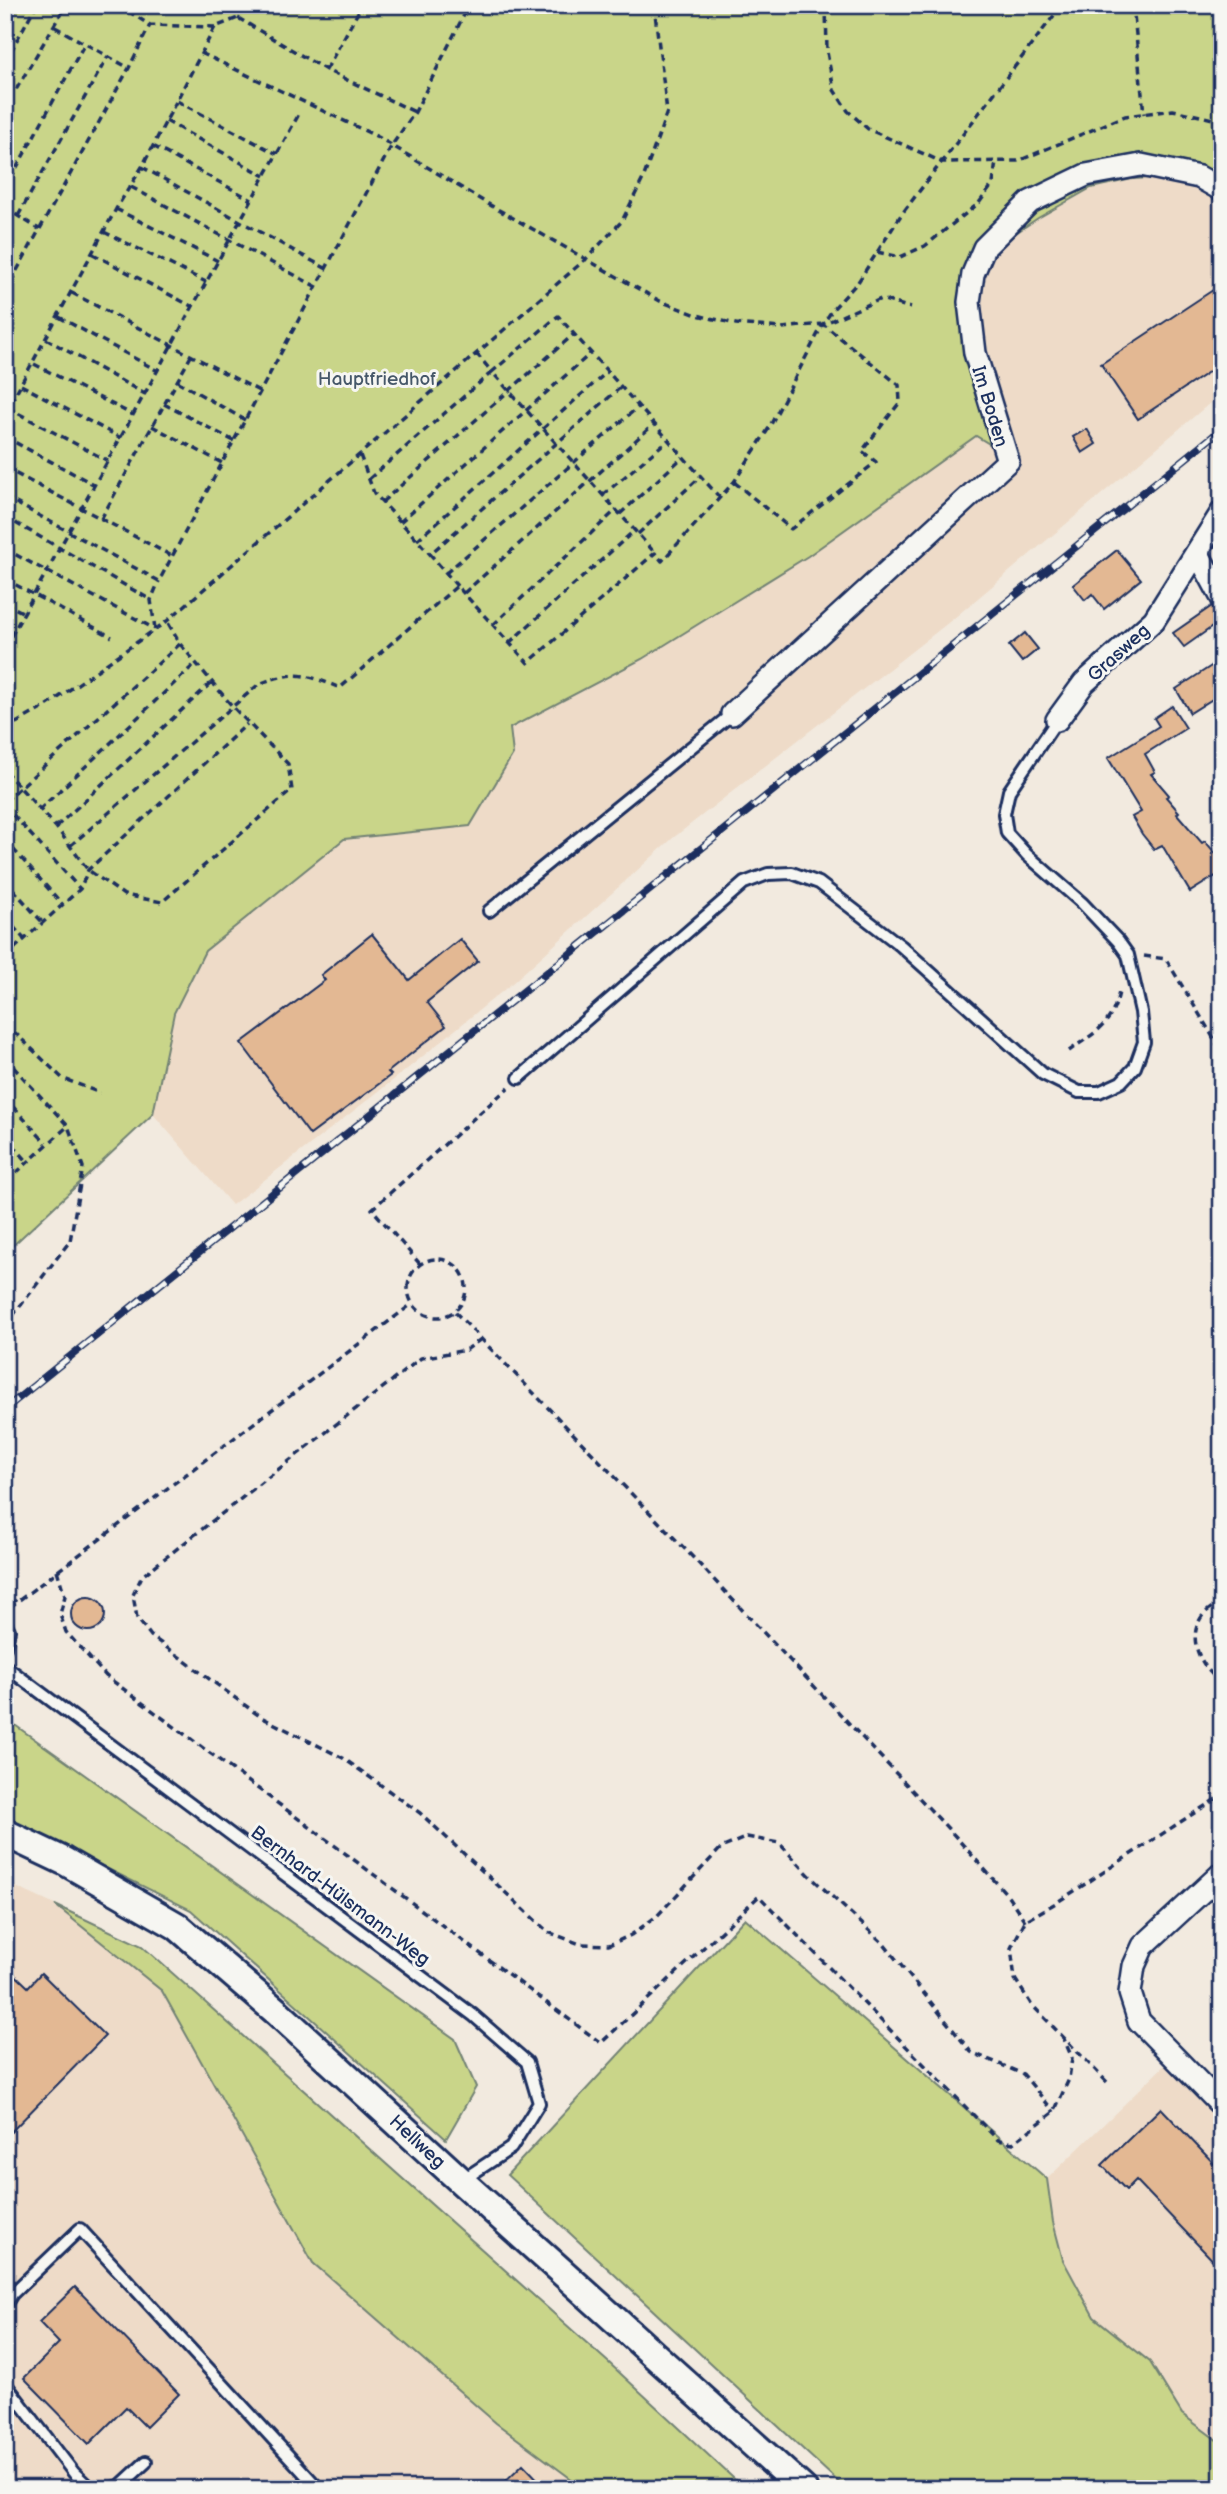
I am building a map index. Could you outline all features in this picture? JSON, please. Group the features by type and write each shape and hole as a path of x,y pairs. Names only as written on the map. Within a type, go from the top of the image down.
{"street":[{"name":"Im Boden","path":"732,714 1008,461 975,353 969,302 973,274 984,248 1030,202 1086,175 1141,165 1199,177 1222,190"},
{"name":"Grasweg","path":"1057,720 1084,683 1154,620 1222,512"},
{"path":"1198,552 1222,598"},
{"name":"Hellweg","path":"5,1833 64,1861 177,1926 277,2012 803,2489"},
{"path":"1222,1873 1143,1946 1134,1966 1130,1993 1139,2021 1222,2106"}],"lane":[{"path":"489,912 732,714"},
{"path":"519,1078 744,883 768,874 792,873 819,883 901,946 1043,1074 1079,1092 1100,1092 1121,1082 1135,1066 1144,1042 1141,1013 1128,955 1082,903 1027,855 1007,833 1004,814 1009,791 1057,720"},
{"path":"5,1622 9,1629 5,1648"},
{"name":"Bernhard-Hülsmann-Weg","path":"5,1666 473,2015 527,2062 539,2103 511,2148 461,2181"},
{"path":"5,2305 12,2294 80,2229 319,2489"},
{"path":"5,2383 74,2473 91,2489"},
{"path":"107,2489 120,2486 146,2462"}],"path":[{"path":"5,10 8,5"},
{"path":"5,62 36,5"},
{"path":"5,82 17,88 66,5"},
{"path":"118,5 150,25 215,27 238,18 244,5"},
{"path":"326,70 362,5"},
{"path":"155,629 151,600 172,556 392,145 415,113 469,5"},
{"path":"606,5 631,11 669,5"},
{"path":"826,5 827,52 834,90 848,111 868,129 942,162 1018,160 1125,116 1173,110 1222,121"},
{"path":"476,354 662,561 734,482 769,428 822,324 858,282 901,215 1062,5"},
{"path":"1133,5 1144,114"},
{"path":"5,729 45,707 167,621 587,258 622,220 643,179 667,112 655,7"},
{"path":"238,18 326,70 415,113"},
{"path":"5,292 150,25"},
{"path":"55,26 129,68"},
{"path":"108,461 7,411 116,209 142,167 215,27"},
{"path":"5,189 85,43"},
{"path":"201,53 392,145 483,201 660,301 697,315 736,324 780,328 822,324 881,299 911,308"},
{"path":"18,216 108,56"},
{"path":"177,101 277,153"},
{"path":"5,647 299,114"},
{"path":"166,121 265,176"},
{"path":"153,146 252,200"},
{"path":"877,252 900,257 925,246 979,203 993,184 996,161"},
{"path":"142,167 327,269"},
{"path":"131,187 317,287"},
{"path":"5,208 40,229"},
{"path":"116,209 218,261"},
{"path":"104,232 206,282"},
{"path":"93,254 193,307"},
{"path":"72,293 261,391"},
{"path":"369,479 558,316 721,499"},
{"path":"59,317 158,371"},
{"path":"734,482 791,529 876,462 862,451 900,402 899,385 822,324"},
{"path":"382,502 573,334"},
{"path":"46,339 145,394"},
{"path":"400,522 591,353"},
{"path":"101,519 192,355"},
{"path":"34,364 133,415"},
{"path":"417,540 607,372"},
{"path":"176,381 245,420"},
{"path":"21,386 121,438"},
{"path":"429,554 621,387"},
{"path":"163,404 234,441"},
{"path":"446,573 639,407"},
{"path":"464,593 654,424"},
{"path":"152,426 222,463"},
{"path":"5,437 95,485"},
{"path":"603,495 668,440"},
{"path":"360,455 374,493 528,663 655,552"},
{"path":"493,625 683,457"},
{"path":"5,468 172,556"},
{"path":"509,643 701,476"},
{"path":"5,497 159,582"},
{"path":"5,517 151,600"},
{"path":"5,549 155,629"},
{"path":"5,579 112,637"},
{"path":"70,846 259,684 284,674 312,677 340,688 457,586"},
{"path":"5,603 24,613"},
{"path":"5,771 56,827 88,870 124,895 162,902 292,790 288,764 247,724 180,644 167,621"},
{"path":"5,634 11,636"},
{"path":"80,889 5,803 180,644"},
{"path":"39,810 196,663"},
{"path":"56,827 212,682"},
{"path":"6,955 80,889 88,870 247,724"},
{"path":"5,840 63,905"},
{"path":"5,880 43,923"},
{"path":"5,918 25,940"},
{"path":"1128,955 1166,958 1222,1052"},
{"path":"1069,1051 1107,1023 1116,1009 1119,989"},
{"path":"5,1023 62,1078 100,1093"},
{"path":"5,1058 68,1126 83,1167 70,1241 5,1326"},
{"path":"420,1264 372,1209 519,1078"},
{"path":"5,1098 47,1144"},
{"path":"6,1179 68,1126"},
{"path":"5,1136 28,1161"},
{"path":"429,1260 449,1261 464,1275 466,1295 455,1312 437,1318 419,1312 412,1304 408,1287 414,1270 420,1264 429,1260"},
{"path":"5,1610 412,1304"},
{"path":"455,1312 955,1836 1009,1897 1025,1921"},
{"path":"481,1339 466,1350 421,1358 142,1576 133,1595 137,1618 151,1636 261,1717 343,1758 420,1813 548,1932 580,1944 608,1945 631,1935 657,1916 721,1849 747,1837 779,1843 813,1879 883,1943 971,2052 1023,2074 1054,2112"},
{"path":"57,1570 65,1597 60,1614 66,1632 106,1676 601,2043 759,1896 998,2140 1013,2143 1054,2112 1071,2068 1072,2058 1065,2039"},
{"path":"5,1592 16,1602"},
{"path":"1222,1601 1203,1615 1194,1638 1201,1661 1222,1683"},
{"path":"1107,2082 1031,2004 1015,1979 1011,1948 1025,1921 1222,1795"}],"shaded area":[{"path":"1170,177 1222,195 1222,393 953,619 673,838 510,985 401,1074 232,1205 153,1114 174,1013 205,951 345,838 470,826 513,754 510,729 642,659 808,556 976,436 1015,459 978,335 979,274 992,249 1038,218 1091,188 1132,179"},
{"path":"5,1882 55,1905 162,1991 250,2148 496,2423 585,2489 11,2489 5,2481"},
{"path":"1171,2059 1222,2112 1222,2444 1182,2414 1150,2362 1094,2317 1063,2260 1053,2222 1047,2179"}],"green space":[{"name":"Hauptfriedhof","path":"5,5 1222,5 1222,195 1170,177 1132,179 1091,188 1038,218 992,249 979,274 978,336 1016,460 976,436 808,556 642,659 510,728 513,754 470,826 344,839 205,951 174,1013 153,1114 5,1253"},
{"path":"5,1718 455,2039 476,2087 446,2139 191,1910 5,1818"},
{"path":"55,1905 142,1946 608,2362 745,2489 585,2489 496,2423 313,2263 162,1991"},
{"path":"745,1918 1047,2179 1053,2222 1063,2260 1094,2317 1150,2362 1182,2414 1222,2444 1222,2489 846,2489 507,2175"}],"building":[{"path":"1222,284 1222,363 1138,419 1101,364"},
{"path":"1087,429 1096,444 1082,453 1073,437"},
{"path":"1117,550 1141,579 1104,609 1092,594 1085,600 1073,585"},
{"path":"1212,606 1222,620 1184,647 1173,633"},
{"path":"1025,633 1038,649 1022,662 1009,646"},
{"path":"1222,659 1222,693 1190,713 1176,689"},
{"path":"1172,706 1186,728 1145,754 1155,772 1151,774 1169,795 1166,797 1179,812 1177,814 1222,861 1222,872 1190,892 1162,845 1154,849 1142,834 1132,817 1141,812 1108,758 1159,726 1154,718"},
{"path":"372,934 409,980 460,939 478,961 427,1002 446,1026 388,1072 391,1075 310,1135 241,1043 325,980 321,975"},
{"path":"88,1597 100,1602 105,1614 100,1626 88,1631 76,1626 71,1614 76,1602"},
{"path":"5,1965 28,1987 41,1973 105,2036 5,2138"},
{"path":"1161,2108 1222,2172 1222,2270 1136,2180 1126,2190 1102,2165"},
{"path":"75,2287 179,2394 146,2427 126,2407 89,2444 24,2378 59,2343 39,2322"},
{"path":"523,2464 547,2489 497,2489"}],"railway":[{"path":"5,1409 1222,429"}]}
